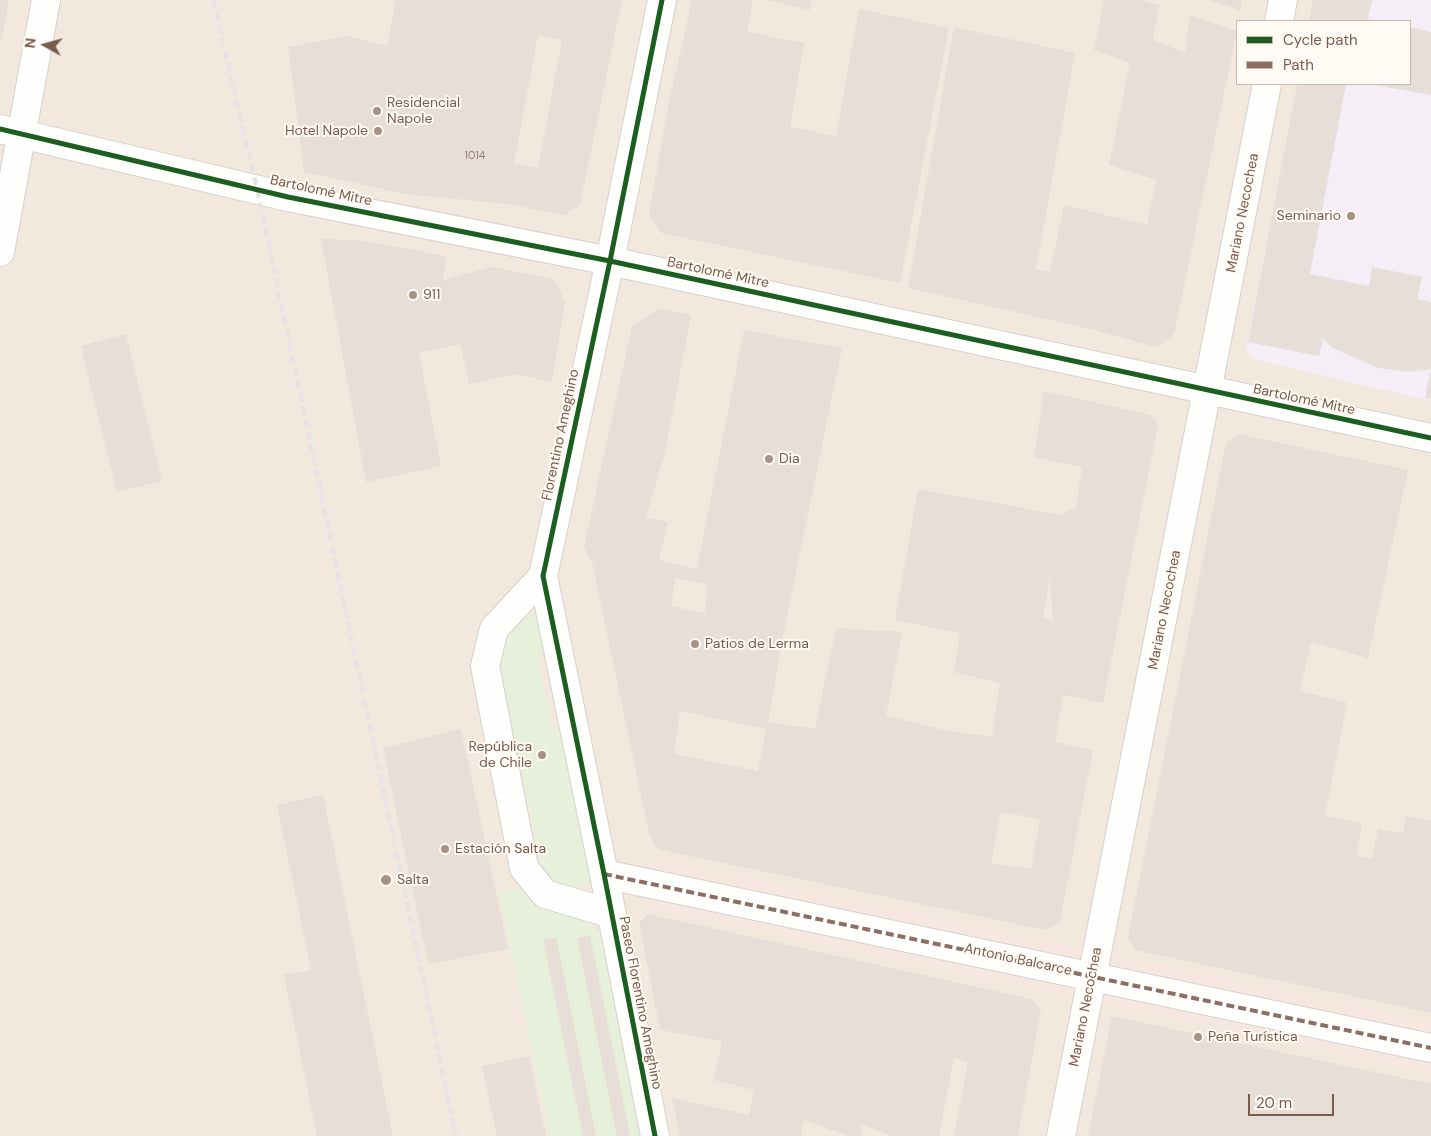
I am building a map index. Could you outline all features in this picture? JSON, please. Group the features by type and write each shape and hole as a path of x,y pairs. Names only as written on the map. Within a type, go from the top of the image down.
{"street":[{"path":"0,252 11,132 46,0"},
{"name":"Florentino Ameghino","path":"604,874 543,576 610,261 662,0"},
{"path":"1279,20 1283,0"},
{"name":"Mariano Necochea","path":"1061,1136 1267,85"},
{"name":"Bartolomé Mitre","path":"11,132 288,197 610,261 1208,392 1431,438"},
{"path":"543,576 494,630 485,666 524,868 545,894 612,914"},
{"name":"Antonio Balcarce","path":"604,874 1092,975 1431,1048"},
{"name":"Paseo Florentino Ameghino","path":"604,874 654,1136"}],"shaded area":[{"path":"0,0 1431,0 1431,1136 0,1136"},
{"name":"Seminario","path":"1313,0 1431,0 1431,401 1253,359 1246,349 1297,85 1411,85 1411,20 1309,20"},
{"path":"653,858 1431,1022 1431,1073 642,906"}],"green space":[{"path":"528,611 544,624 548,645 538,660 552,726 567,737 593,875 589,883 575,887 558,885 542,873 500,663 506,632 514,622"},
{"path":"519,887 541,907 586,921 604,937 643,1136 550,1136 499,893"}],"building":[{"path":"0,0 9,0 1,41 0,41"},
{"path":"396,0 622,0 580,205 564,215 507,204 405,194 304,172 288,47 347,36 387,46","holes":["538,35 562,40 538,168 514,164"]},
{"path":"692,0 753,0 747,32 804,43 790,127 836,136 859,9 949,28 900,283 661,233 649,215 667,112"},
{"path":"768,0 812,0 810,10"},
{"path":"1104,0 1141,0 1159,5 1153,40 1185,53 1190,15 1236,31 1174,334 1157,347 1082,327 908,288 954,27 1075,53 1036,269 1050,272 1064,205 1147,225 1156,180 1109,165 1130,63 1094,50"},
{"path":"1209,0 1242,0 1240,10"},
{"path":"1313,0 1372,0 1368,19 1372,20 1309,20"},
{"path":"1411,27 1431,32 1431,95 1374,85 1411,85"},
{"path":"1297,85 1346,85 1310,274 1369,286 1372,267 1422,277 1417,299 1431,302 1431,369 1408,372 1378,368 1331,347 1323,338 1319,356 1248,342"},
{"path":"321,239 359,240 446,256 443,280 492,267 554,279 565,302 552,382 515,374 469,384 460,344 419,353 441,466 366,482"},
{"path":"659,308 691,315 665,452 646,518 668,522 659,560 697,569 744,330 842,348 783,636 768,722 815,729 836,628 902,632 886,716 950,731 992,737 1000,683 954,672 960,633 895,620 918,489 1062,515 1076,507 1082,467 1034,457 1044,391 1151,415 1158,425 1103,703 1063,695 1055,742 1093,750 1060,921 1046,930 675,853 660,849 654,844 649,833 592,562 584,547 632,326","holes":["1050,577 1053,620 1043,618","675,578 707,584 705,613 671,606","680,711 766,729 758,771 674,754","1001,812 1040,819 1031,869 991,863"]},
{"path":"126,334 162,481 117,492 81,346"},
{"path":"1431,372 1431,399 1425,398"},
{"path":"1239,434 1408,470 1368,658 1311,642 1300,691 1347,703 1325,816 1362,823 1356,856 1372,859 1378,829 1403,833 1406,816 1431,821 1431,1013 1135,950 1128,938 1226,443"},
{"name":"Estación Salta","path":"461,729 508,949 428,964 383,748"},
{"path":"323,795 393,1136 317,1136 284,975 311,970 277,805"},
{"path":"648,914 1031,999 1041,1010 1018,1136 954,1136 968,1062 954,1058 939,1136 893,1136 862,1125 861,1136 850,1136 803,1120 801,1136 680,1136 672,1098 749,1115 754,1090 714,1080 722,1041 660,1030 639,923"},
{"path":"590,935 630,1136 617,1136 577,938"},
{"path":"556,937 596,1136 583,1136 543,940"},
{"path":"1112,1016 1431,1084 1431,1136 1088,1136"},
{"path":"529,1056 546,1136 497,1136 482,1066"}],"railway":[{"path":"213,0 257,189 456,1136"}],"marked path":[{"path":"604,874 1431,1048"}],"cycle path":[{"path":"655,1136 543,576 610,261 662,0"},
{"path":"0,129 288,197 610,261 1431,438"}],"place":[{"name":"Residencial Napole","path":"377,111"},
{"name":"Hotel Napole","path":"378,131"},
{"name":"Seminario","path":"1351,216"},
{"name":"911","path":"413,295"},
{"name":"Dia","path":"769,459"},
{"name":"Patios de Lerma","path":"695,644"},
{"name":"República de Chile","path":"542,755"},
{"name":"Estación Salta","path":"445,849"},
{"name":"Salta","path":"386,880"},
{"name":"Peña Turística","path":"1198,1037"}]}
